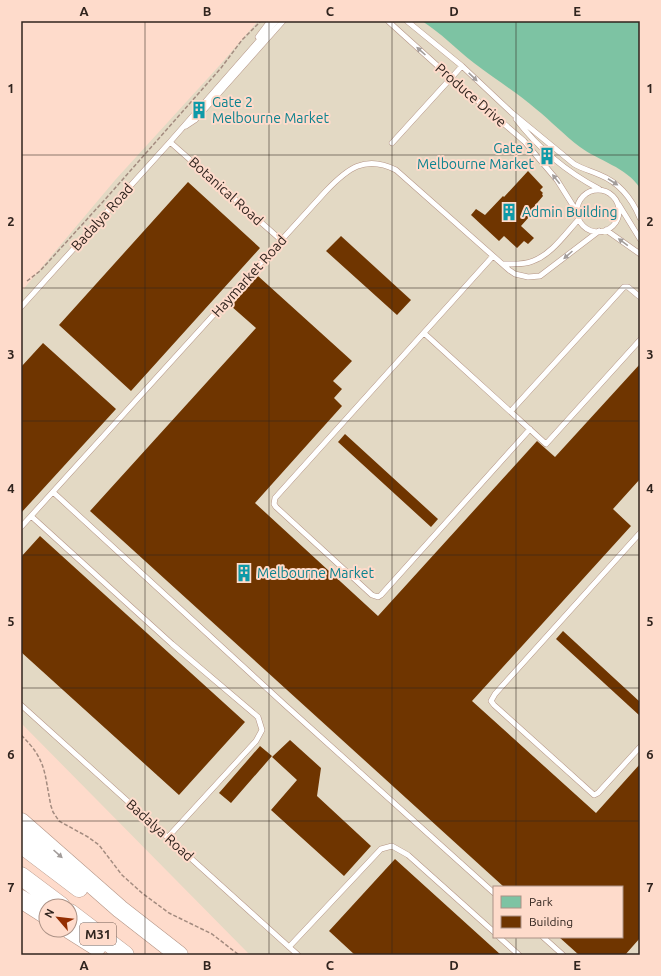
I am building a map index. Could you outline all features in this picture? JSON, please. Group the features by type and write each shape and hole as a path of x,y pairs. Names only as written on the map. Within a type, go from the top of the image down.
{"highway":[{"path":"21,822 120,909 179,955"},
{"name":"M31","path":"21,844 168,955"},
{"path":"21,876 50,898"},
{"path":"21,899 38,910"},
{"name":"M31","path":"78,919 125,955"},
{"path":"78,935 110,955"}],"lane":[{"path":"241,60 270,21"},
{"name":"Badalya Road","path":"22,305 170,142 276,21"},
{"name":"Badalya Road","path":"182,128 195,120 283,21"},
{"name":"Produce Drive","path":"388,21 524,142 557,180 577,212"},
{"name":"Produce Drive","path":"407,21 462,66 512,113 574,164 600,174 618,186 636,208 640,218"},
{"path":"392,143 462,66"},
{"name":"Produce Drive","path":"512,113 524,130 567,170 600,190"},
{"name":"Botanical Road","path":"170,142 281,240"},
{"name":"Haymarket Road","path":"21,527 335,181 360,164 374,162 381,163 396,170 515,274 528,277 540,276 599,231"},
{"path":"616,201 618,207 616,221 606,230 599,231 587,228 579,219 577,212 581,198 586,193 593,190 600,190 612,195 616,201 640,239"},
{"path":"504,264 532,262 542,257 579,219"},
{"path":"606,230 640,254"},
{"path":"493,256 274,499 274,504 352,577 374,596 378,597 530,429"},
{"path":"511,411 624,287 628,286 640,297"},
{"path":"424,333 546,444 640,340"},
{"path":"53,492 285,705 493,892"},
{"path":"31,516 172,644 258,717 262,730 256,741 168,837"},
{"path":"640,533 494,694 491,700 494,705 593,794 596,795 640,747"},
{"name":"Badalya Road","path":"21,705 298,955"},
{"path":"289,947 381,849 392,846 408,855 493,931"},
{"path":"501,938 519,955"},
{"path":"544,938 563,955"}],"path":[{"path":"27,281 40,271 104,201 221,68 242,40 261,21"},
{"path":"21,735 36,751 42,763 51,806 59,821 94,841 122,876 154,903 170,913 212,934 239,955"}],"shaded area":[{"path":"258,21 575,21 640,73 640,955 250,955 21,723 21,292 116,179"}],"green space":[{"path":"422,21 640,21 640,188 620,169 587,152 568,138 542,114 474,63"}],"building":[{"name":"Admin Building","path":"528,171 543,187 540,190 543,193 543,196 527,215 529,217 521,226 534,238 528,244 524,241 517,248 504,236 499,241 471,215 476,209 485,215"},
{"path":"188,182 260,248 131,391 59,325"},
{"path":"341,236 411,300 397,315 326,251"},
{"name":"Melbourne Market","path":"258,276 352,361 333,381 342,389 334,398 342,406 255,503 378,616 537,441 555,457 640,364 640,479 613,509 631,526 472,701 596,813 640,764 640,938 625,955 579,955 560,938 623,938 623,886 503,886 90,511 256,328 231,306"},
{"path":"43,343 116,409 21,513 21,367"},
{"path":"345,434 438,519 431,527 338,442"},
{"path":"40,536 245,722 179,795 21,652 21,557"},
{"path":"563,631 640,702 640,716 556,639"},
{"path":"290,740 321,768 317,796 371,846 344,876 271,810 297,780 272,757"},
{"path":"260,746 272,756 231,803 219,793"},
{"path":"395,859 501,955 355,955 329,931"}],"place":[{"name":"Gate 2 Melbourne Market","path":"199,110"},
{"name":"Gate 3 Melbourne Market","path":"547,156"},
{"name":"Admin Building","path":"509,212"},
{"name":"Melbourne Market","path":"244,573"}]}
